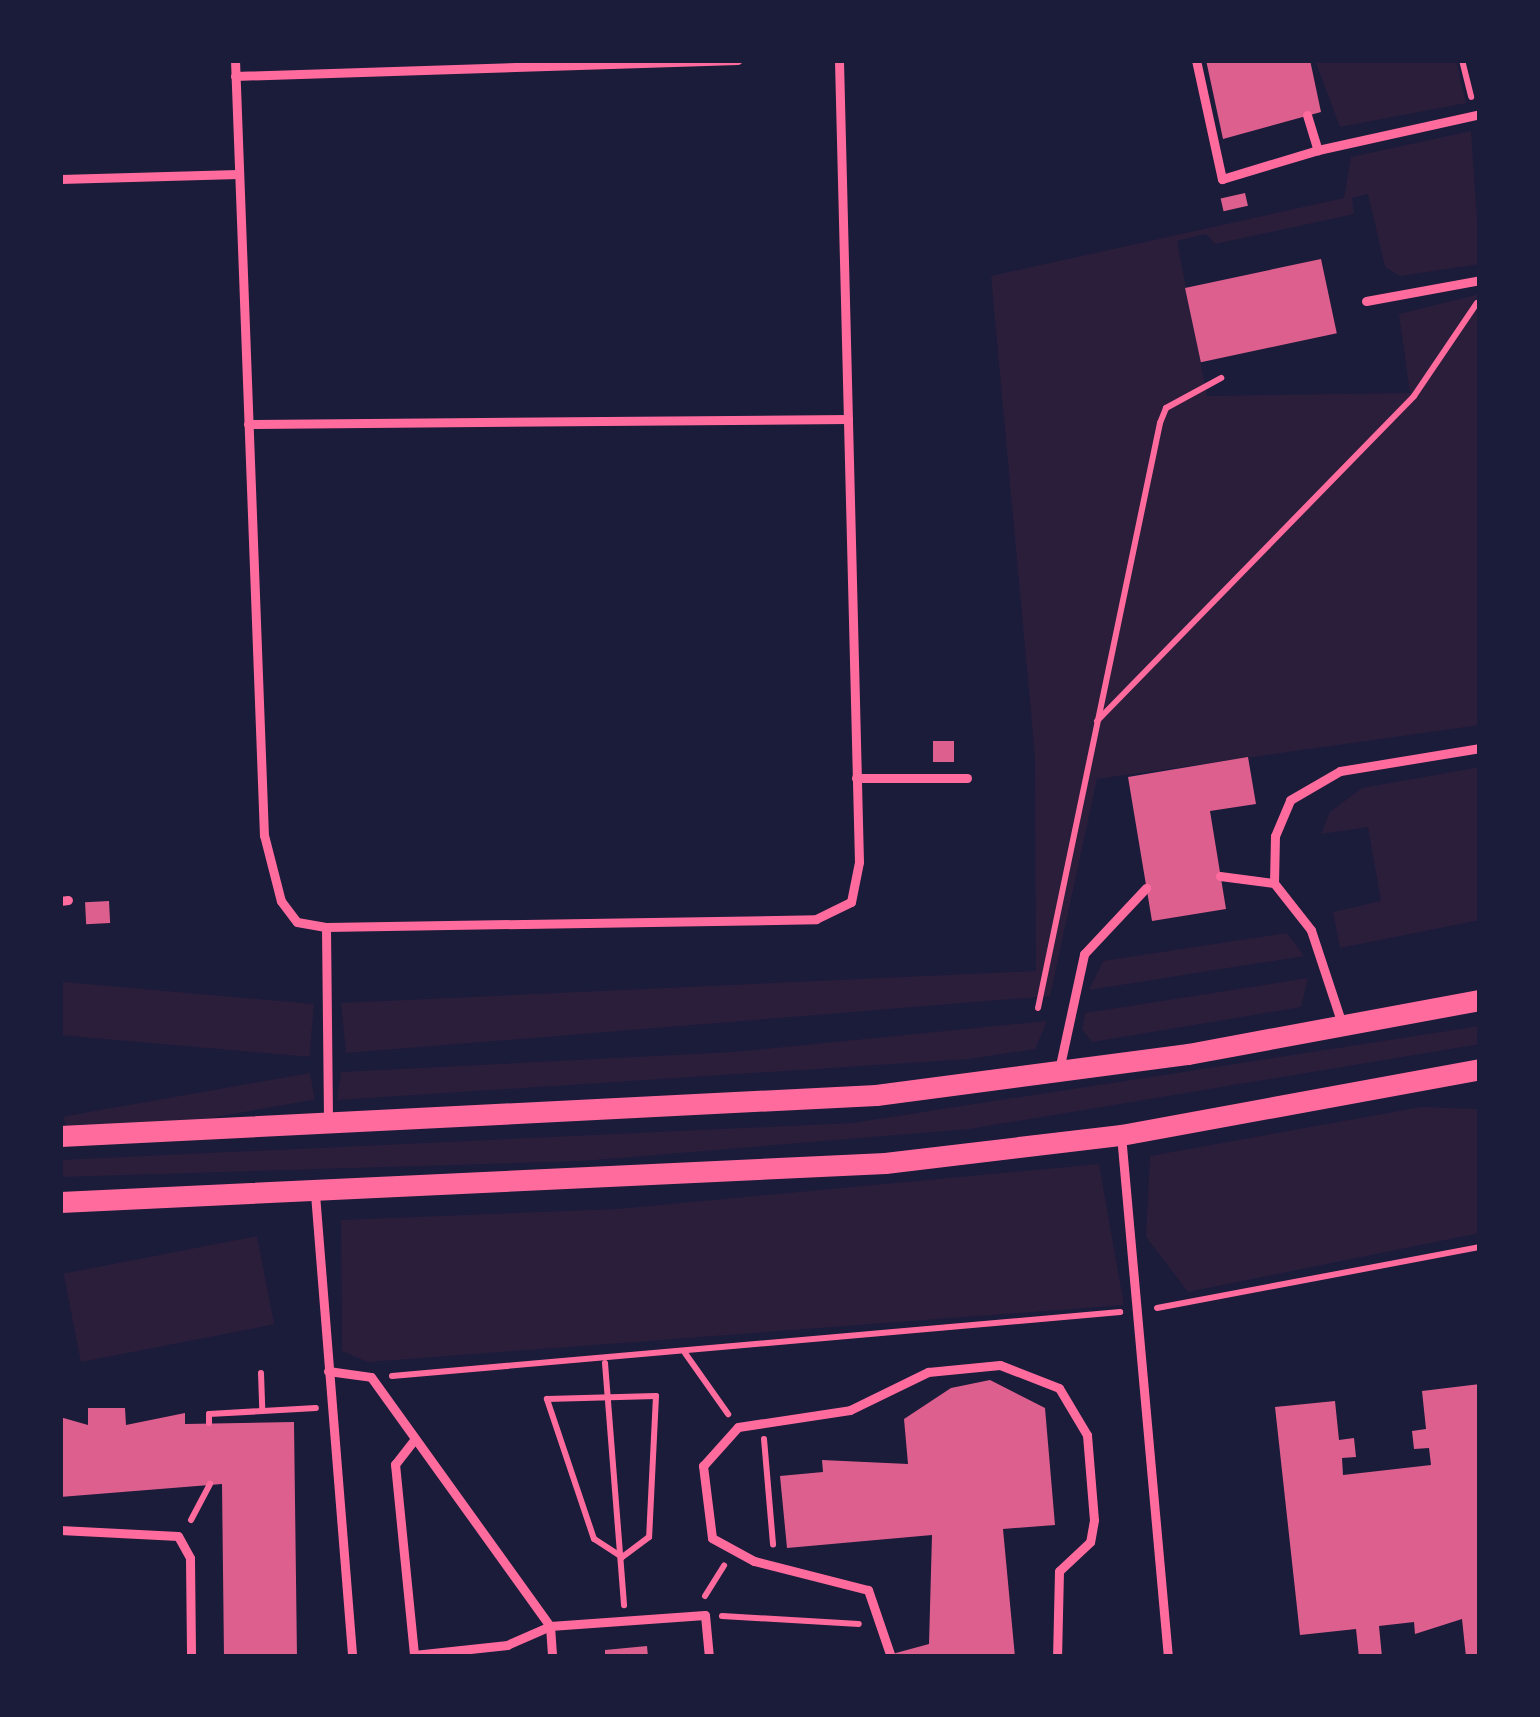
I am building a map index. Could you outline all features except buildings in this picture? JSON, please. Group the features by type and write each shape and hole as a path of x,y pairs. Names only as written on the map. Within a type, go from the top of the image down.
{"street":[{"path":"60,1136 328,1129 1058,1074 1480,1000"},
{"path":"60,1202 791,1170 1121,1135 1480,1069"}],"lane":[{"path":"235,60 264,835 281,902 297,922 326,927 834,914 860,882 839,60"},
{"path":"236,76 738,60"},
{"path":"1196,60 1222,179 1318,150 1480,114"},
{"path":"1307,115 1318,150"},
{"path":"60,179 238,174"},
{"path":"1366,301 1480,280"},
{"path":"248,424 848,419"},
{"path":"1343,1027 1311,930 1274,883 1275,836 1311,784 1480,748"},
{"path":"856,778 968,778"},
{"path":"1220,876 1274,883"},
{"path":"1058,1074 1084,954 1146,889"},
{"path":"326,927 328,1129"},
{"path":"1121,1135 1168,1657"},
{"path":"315,1194 352,1657"},
{"path":"891,1657 890,1626 868,1589 732,1553 712,1538 699,1493 703,1466 738,1427 762,1419 850,1410 962,1366 1000,1364 1059,1388 1087,1435 1094,1520 1090,1542 1059,1570 1058,1657"},
{"path":"328,1371 371,1377 550,1626 552,1657"},
{"path":"414,1440 395,1464 414,1654 507,1645 550,1626 705,1615 709,1657"},
{"path":"60,1530 178,1536 190,1558 191,1657"}],"path":[{"path":"1095,724 1414,396 1480,299"},
{"path":"1038,1008 1160,423 1166,407 1221,378"},
{"path":"371,1377 605,1364 1140,1310 1480,1247"},
{"path":"685,1353 738,1427"},
{"path":"605,1364 625,1621"},
{"path":"260,1373 262,1411"},
{"path":"656,1396 649,1537 622,1557 594,1539 547,1399 656,1396"},
{"path":"209,1423 209,1414 331,1407"},
{"path":"762,1419 776,1567"},
{"path":"178,1536 210,1484"},
{"path":"732,1553 705,1615 890,1626"}],"shaded area":[{"path":"1315,60 1456,60 1466,103 1340,127"},
{"path":"1471,131 1480,264 1400,276 1385,267 1368,194 1352,198 1354,214 1215,244 1206,234 1177,241 1207,396 1410,393 1399,314 1480,294 1480,725 1097,779 1050,996 346,1053 341,1003 1036,971 1035,756 991,276 1344,198 1351,157"},
{"path":"1480,767 1480,920 1340,948 1333,912 1381,901 1368,827 1321,834 1330,812 1362,788"},
{"path":"1287,933 1304,956 1089,990 1103,961"},
{"path":"1308,978 1301,1007 1092,1042 1082,1029 1085,1013"},
{"path":"61,982 314,1004 309,1057 60,1035"},
{"path":"1047,1021 1035,1049 969,1059 337,1100 341,1072 733,1052"},
{"path":"1480,1026 1480,1044 969,1129 582,1161 60,1177 60,1160 852,1123"},
{"path":"310,1073 315,1100 68,1143 64,1116"},
{"path":"1421,1107 1480,1109 1480,1233 1188,1292 1146,1237 1150,1156"},
{"path":"1099,1164 1124,1305 368,1362 342,1351 341,1220 617,1209"},
{"path":"257,1236 274,1324 81,1362 64,1274"}]}
